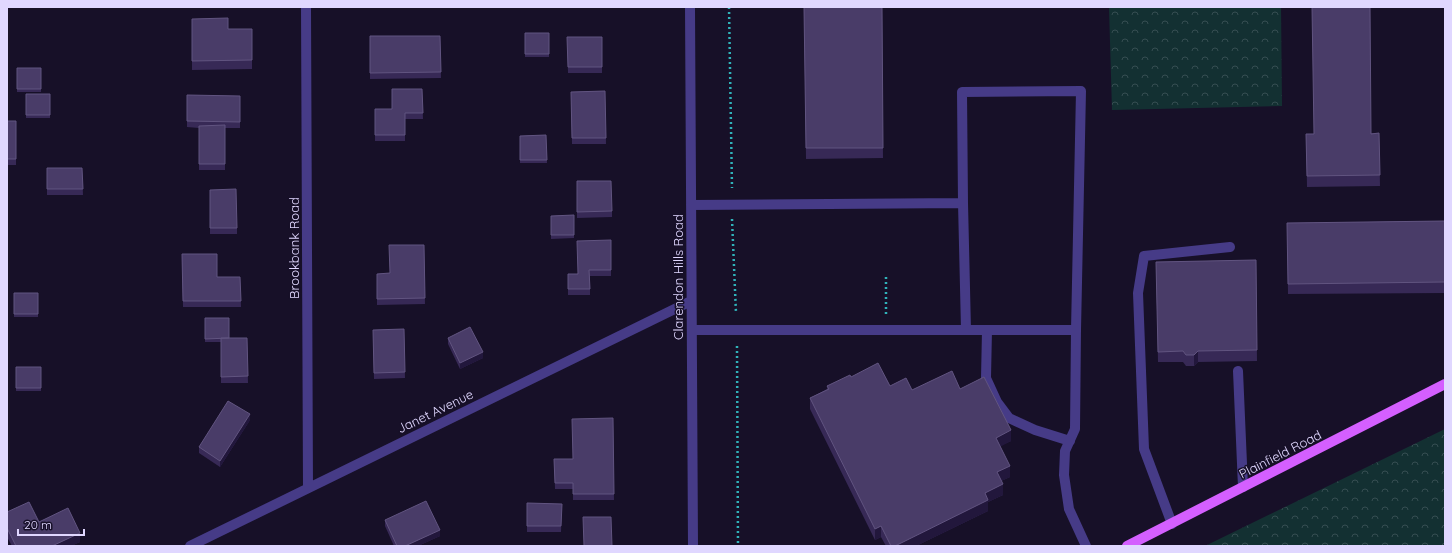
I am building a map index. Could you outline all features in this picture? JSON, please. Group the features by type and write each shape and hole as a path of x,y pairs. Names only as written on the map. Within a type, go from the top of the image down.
{"main road":[{"name":"Plainfield Road","path":"1127,546 1445,384"}],"street":[{"name":"Brookbank Road","path":"306,7 308,488"},
{"name":"Clarendon Hills Road","path":"690,7 693,546"},
{"path":"966,330 962,92 1081,91 1076,330 1076,429 1065,451 1064,475 1069,509 1086,546"},
{"path":"691,205 963,203"},
{"path":"1172,524 1144,449 1138,293 1144,256 1230,247"},
{"name":"Janet Avenue","path":"190,546 691,301"},
{"path":"692,330 1076,330"},
{"path":"987,330 986,378 997,402 1009,418 1035,430 1070,441"},
{"path":"1238,371 1244,487"}],"path":[{"path":"729,7 732,205 736,313"},
{"path":"886,277 886,318"},
{"path":"737,343 738,546"}],"green space":[{"path":"1109,7 1281,7 1282,106 1112,110"},
{"path":"1445,429 1445,546 1205,546"}],"building":[{"path":"804,7 882,7 883,148 806,148"},
{"path":"1312,7 1370,7 1371,134 1379,133 1380,175 1307,176 1306,134 1314,134"},
{"path":"228,18 228,29 252,29 252,60 192,61 192,19"},
{"path":"525,33 549,33 549,54 525,54"},
{"path":"370,36 440,36 441,72 370,73"},
{"path":"567,37 602,37 602,67 568,67"},
{"path":"17,68 41,68 41,89 17,89"},
{"path":"392,89 422,89 423,113 405,113 405,135 375,135 375,109 392,109"},
{"path":"605,91 606,138 572,138 571,92"},
{"path":"26,94 50,94 50,115 26,115"},
{"path":"187,95 240,96 240,122 187,121"},
{"path":"7,121 16,121 16,159 7,159"},
{"path":"225,125 225,164 199,164 199,126"},
{"path":"546,135 547,160 520,160 520,136"},
{"path":"47,168 82,168 83,189 47,189"},
{"path":"577,181 611,181 612,211 577,212"},
{"path":"236,189 237,228 210,228 210,190"},
{"path":"574,215 574,235 551,235 551,216"},
{"path":"1445,221 1445,282 1288,284 1287,223"},
{"path":"611,240 611,270 589,270 590,289 568,289 568,274 578,274 577,241"},
{"path":"389,245 424,245 425,298 377,299 377,274 390,273"},
{"path":"182,254 217,254 217,277 240,277 241,301 183,301"},
{"path":"1256,260 1257,350 1198,351 1194,355 1186,355 1183,351 1158,352 1156,262"},
{"path":"14,293 38,293 38,314 14,314"},
{"path":"205,318 229,318 229,338 205,339"},
{"path":"470,327 483,352 460,363 448,338"},
{"path":"404,329 405,372 374,373 373,330"},
{"path":"221,338 247,338 248,376 221,377"},
{"path":"878,363 890,386 906,378 912,390 952,371 960,389 984,377 1011,430 996,438 1010,466 997,472 1003,484 985,493 988,500 895,546 891,546 881,526 875,529 810,398 829,389 827,386 850,375 851,377"},
{"path":"16,367 41,367 41,388 16,388"},
{"path":"228,401 250,414 220,461 199,447"},
{"path":"613,418 614,494 573,494 573,483 555,483 554,459 573,459 572,419"},
{"path":"426,501 440,530 405,546 397,546 385,520"},
{"path":"29,502 39,522 68,508 80,533 52,546 16,546 7,528 7,512"},
{"path":"527,503 562,504 561,526 527,526"},
{"path":"583,517 611,517 612,546 584,546"}]}
